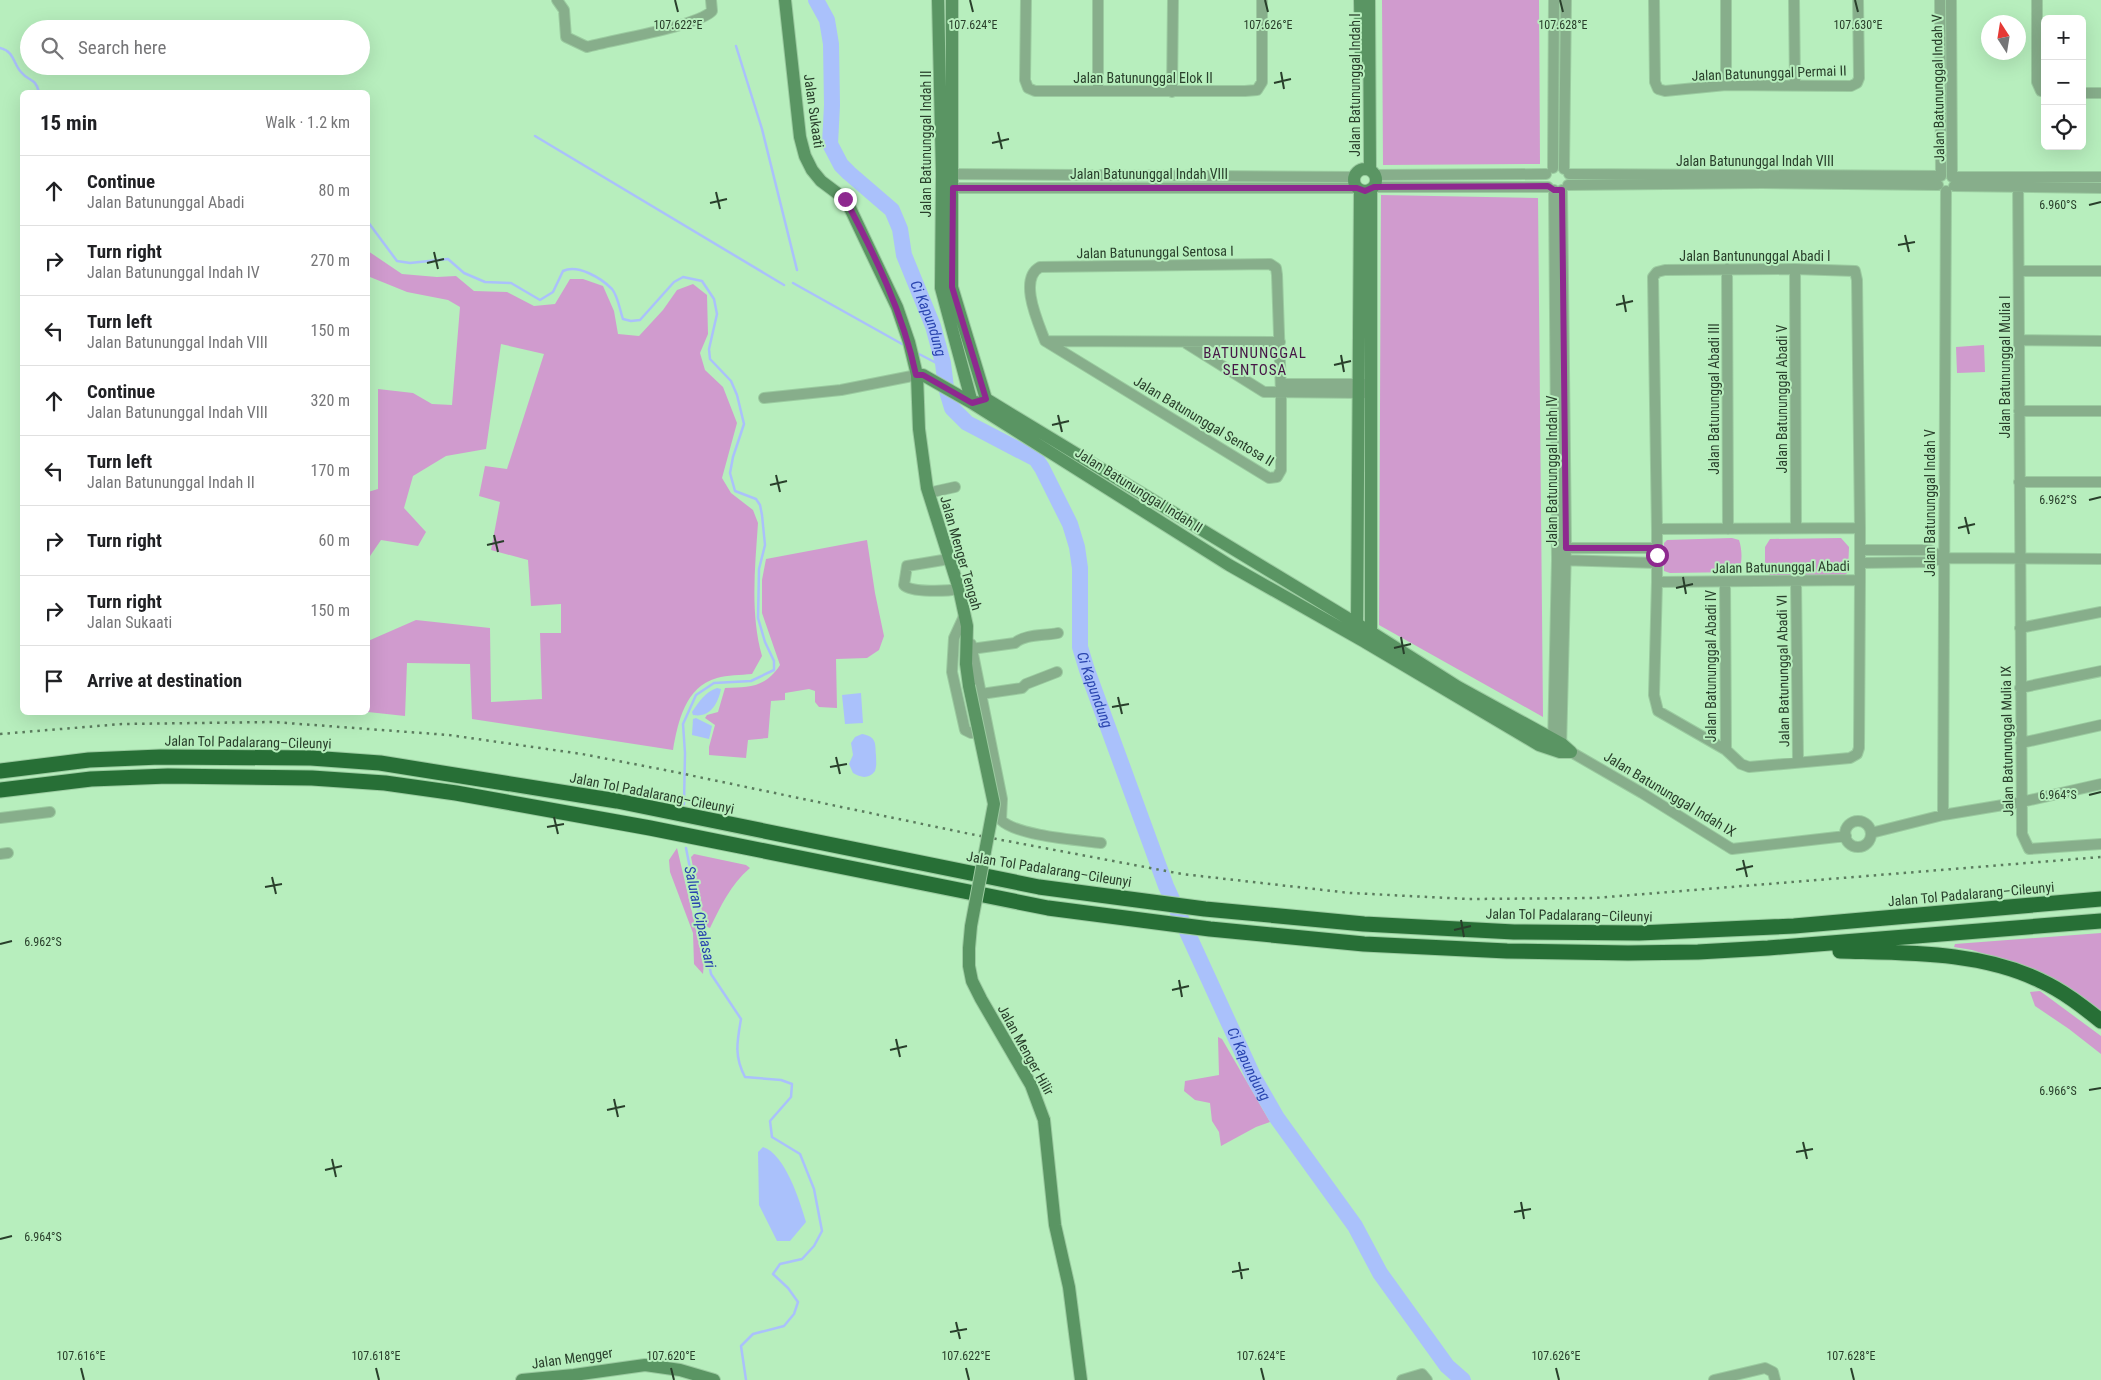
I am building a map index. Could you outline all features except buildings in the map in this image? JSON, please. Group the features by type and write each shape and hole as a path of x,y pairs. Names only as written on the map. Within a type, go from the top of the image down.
{"highway":[{"name":"Jalan Tol Padalarang–Cileunyi","path":"0,771 89,760 160,757 311,758 380,764 618,801 1039,887 1205,909 1421,928 1514,932 1639,933 1794,926 2101,899"},
{"path":"0,790 91,779 168,776 312,778 385,783 456,793 650,828 1048,908 1210,929 1364,944 1507,951 1628,953 1768,948 2101,921"},
{"path":"2038,904 2071,895 2101,890"},
{"path":"1768,948 1902,952 1958,957 2004,968 2041,980 2077,1002 2101,1022"}],"street":[{"path":"557,0 564,10 566,36 587,47 675,26 703,17 712,11 710,0"},
{"name":"Jalan Sukaati","path":"785,0 800,137 805,156 812,170 821,181 845,199 897,307 920,375"},
{"name":"Jalan Batununggal Indah II","path":"938,0 947,174"},
{"name":"Jalan Batununggal Indah II","path":"952,0 947,174 952,287 986,399 1357,624"},
{"name":"Jalan Batununggal Elok II","path":"1026,0 1025,80 1028,88 1035,91 1172,92 1257,90 1262,82 1262,0"},
{"path":"1098,0 1098,91"},
{"path":"1172,92 1173,0"},
{"name":"Jalan Batununggal Indah I","path":"1360,0 1365,181"},
{"name":"Jalan Batununggal Indah I","path":"1365,181 1369,0"},
{"path":"1554,0 1550,171 1546,181 1558,188 1567,171 1566,0"},
{"name":"Jalan Batununggal Permai II","path":"1654,0 1654,82 1658,89 1665,91 1726,85 1851,86 1857,83 1859,78 1858,0"},
{"path":"1726,0 1726,85"},
{"path":"1794,0 1795,85"},
{"name":"Jalan Batununggal Indah V","path":"1940,0 1946,183"},
{"name":"Jalan Batununggal Indah V","path":"1943,815 1946,183 1950,0"},
{"path":"2037,0 2037,82 2041,91"},
{"path":"2086,93 2101,92"},
{"name":"Jalan Batununggal Indah VIII","path":"947,188 1365,181 1550,171 1559,167 1567,171 1762,179 1946,183 2018,188 2101,188"},
{"name":"Jalan Batununggal Indah VIII","path":"947,174 1365,181 1558,188 1762,179"},
{"name":"Jalan Batununggal Indah VIII","path":"1946,183 2018,177 2101,177"},
{"name":"Jalan Batununggal Mulia I","path":"2018,177 2019,558"},
{"path":"1365,181 1365,637"},
{"name":"Jalan Batununggal Indah II","path":"947,188 941,288 972,403 1230,565 1365,637"},
{"name":"Jalan Batununggal Indah IV","path":"1558,188 1561,548 1560,747"},
{"name":"Jalan Batununggal Sentosa I","path":"1045,340 1032,303 1029,279 1034,270 1040,267 1270,264 1276,268 1277,275 1280,342"},
{"name":"Jalan Bantununggal Abadi I","path":"1657,530 1654,277 1657,272 1665,270 1727,269 1855,271 1857,280 1860,528"},
{"name":"Jalan Batununggal Abadi III","path":"1727,269 1728,529"},
{"name":"Jalan Batununggal Abadi V","path":"1795,269 1796,528"},
{"path":"2019,271 2101,271"},
{"path":"1045,340 1280,342 1281,388"},
{"name":"Jalan Batununggal Sentosa II","path":"1045,340 1269,478 1277,477 1281,470 1281,388"},
{"path":"2019,340 2101,341"},
{"path":"1183,342 1264,392 1281,388 1364,389"},
{"path":"764,398 841,390 920,375 972,403 986,399"},
{"name":"Jalan Menger Tengah","path":"920,375 919,429 928,492 959,590 966,620 968,686 992,790 994,804 991,827"},
{"path":"1364,389 1357,624 1365,637"},
{"path":"2019,411 2101,411"},
{"path":"2019,482 2101,482"},
{"path":"928,492 954,487"},
{"path":"1860,528 1657,530 1654,696 1658,711 1726,750 1741,764 1749,767 1798,761 1850,758 1857,754 1859,748 1860,580"},
{"name":"Jalan Batununggal Abadi","path":"1657,582 1860,580 1860,528"},
{"path":"1561,548 1657,548"},
{"path":"1860,550 1930,550 1943,558"},
{"path":"1860,563 1929,562 1943,558 2101,559"},
{"name":"Jalan Batununggal Mulia IX","path":"2019,558 2022,834 2029,849 2101,844"},
{"path":"949,560 907,566 904,585 909,590 942,592 959,590"},
{"path":"1561,560 1657,563"},
{"name":"Jalan Batununggal Abadi VI","path":"1796,581 1798,761"},
{"name":"Jalan Batununggal Abadi IV","path":"1725,582 1726,750"},
{"path":"2020,628 2101,612"},
{"path":"966,620 1002,799 1001,820 1007,826 1025,832 1102,843"},
{"path":"966,620 954,638 952,672 965,730 971,733 988,732"},
{"path":"971,649 1015,643 1020,639 1032,636 1038,637 1058,633"},
{"name":"Jalan Batununggal Indah IX","path":"1365,637 1458,686 1642,793 1732,850 1846,836"},
{"path":"2020,688 2101,670"},
{"path":"981,694 1022,688 1026,684 1058,672"},
{"path":"2021,743 2101,726"},
{"path":"1871,832 1903,826 1943,815 2021,802 2101,784"},
{"path":"0,818 50,812"},
{"path":"1856,822 1868,826 1871,832 1868,844 1860,847 1849,843 1846,836 1847,828 1856,822"},
{"name":"Jalan Menger Hilir","path":"991,827 971,926 968,948 969,966 972,981 1031,1084 1044,1120 1055,1225 1069,1287 1081,1380"},
{"name":"Jalan Mengger","path":"522,1380 646,1365 680,1370 714,1380"},
{"path":"1714,1380 1765,1368 1773,1372 1775,1380"},
{"path":"1402,1380 1422,1374 1427,1380"}],"shaded area":[{"path":"1382,0 1539,0 1540,164 1383,165"},
{"path":"1381,195 1538,198 1543,717 1379,625"},
{"path":"370,252 402,274 437,277 456,276 474,291 507,292 534,306 555,304 570,279 583,279 603,286 614,311 618,334 639,336 663,310 677,290 693,284 707,295 708,334 700,353 705,370 723,387 737,423 722,478 731,493 753,510 758,523 755,607 758,640 762,656 752,674 717,678 697,689 690,697 681,717 673,750 472,719 470,664 407,663 405,716 370,712 370,640 416,620 490,628 491,702 542,699 540,633 561,633 561,604 531,606 528,560 491,550 500,502 479,496 485,466 507,469 544,354 501,344 486,449 446,456 413,476 404,508 426,532 418,546 381,540 370,556 370,491 378,489 378,389 413,393 432,404 452,405 460,307 448,300 407,292 370,277"},
{"path":"1984,345 1985,372 1957,373 1956,347"},
{"path":"1732,538 1739,540 1741,548 1738,572 1670,573 1664,571 1664,543 1667,540"},
{"path":"1841,538 1849,547 1848,572 1844,576 1772,576 1765,572 1765,547 1770,539"},
{"path":"867,540 884,636 879,650 867,658 836,659 837,708 819,707 815,702 815,691 809,689 785,693 785,700 771,701 768,738 748,740 746,758 709,755 709,747 715,725 705,718 707,715 718,712 725,688 756,685 774,673 780,665 762,613 762,580 766,559"},
{"path":"677,848 704,963 703,974 694,964 693,933 670,872 669,860"},
{"path":"694,854 746,865 750,868 731,889 710,928 705,926 691,857"},
{"path":"2101,933 2101,1014 2010,962 1972,950 1954,947 1955,944"},
{"path":"2040,991 2101,1036 2101,1054 2035,1006 2030,992"},
{"path":"1218,1037 1222,1039 1270,1122 1256,1127 1221,1146 1219,1132 1212,1121 1210,1103 1195,1100 1184,1091 1185,1081 1219,1075"}],"water":[{"path":"717,688 721,689 718,700 712,709 704,714 693,715 692,712 703,698"},
{"path":"861,693 863,723 845,724 842,695"},
{"path":"696,718 712,726 709,739 692,735 693,719"},
{"path":"862,734 873,739 876,747 875,771 865,777 853,773 849,764 853,755 851,743 855,737"},
{"path":"763,1147 771,1151 785,1168 796,1191 806,1222 790,1241 777,1241 759,1205 758,1152"}],"waterway":[{"name":"Ci Kapundung","path":"816,0 827,20 831,44 832,105 830,144 841,165 892,210 900,229 904,255 933,326 952,408 967,423 1036,459 1070,524 1077,547 1080,568 1080,647 1087,670 1166,886 1254,1078 1277,1118 1355,1226 1380,1273 1447,1366 1463,1380"},
{"path":"736,46 762,129 797,270"},
{"name":"Saluran Cipalasari","path":"0,48 11,55 20,71"},
{"name":"Saluran Cipalasari","path":"25,75 34,82 38,90"},
{"path":"535,136 784,285"},
{"name":"Saluran Cipalasari","path":"370,225 397,261 410,263 448,259 464,273 485,282 511,283 540,300 553,292 563,271 575,269 589,273 612,289 623,319 631,321 640,320 674,282 683,277 702,281 714,299 717,314 709,349 710,359 731,381 737,395 744,424 733,457 730,473 735,491 756,499 760,505 765,545 759,569 758,618 765,642 774,661 774,670 751,681 714,683 696,695 683,724 685,753 684,804"},
{"path":"793,283 902,344"},
{"path":"919,354 944,367"},
{"name":"Saluran Cipalasari","path":"686,848 711,974 741,1019 737,1049 739,1062 745,1077 781,1080 792,1084 791,1097 770,1121 772,1137 800,1154 814,1189 822,1231 814,1246 802,1259 780,1264 773,1274 788,1288 798,1302 794,1314 784,1326 753,1334 741,1346 746,1380"}],"railway":[{"path":"0,734 122,724 273,722 449,735 582,754 970,834 1182,874 1350,893 1469,899 1595,898 2101,857"}],"district":[{"name":"BATUNUNGGAL SENTOSA","path":"1255,362"}],"route":[{"path":"845,199 897,307 909,342 916,375 923,375 972,403 986,399 952,287 953,188 1357,188 1365,191 1374,187 1548,186 1554,190 1562,190 1566,548 1657,548 1657,555"}]}
